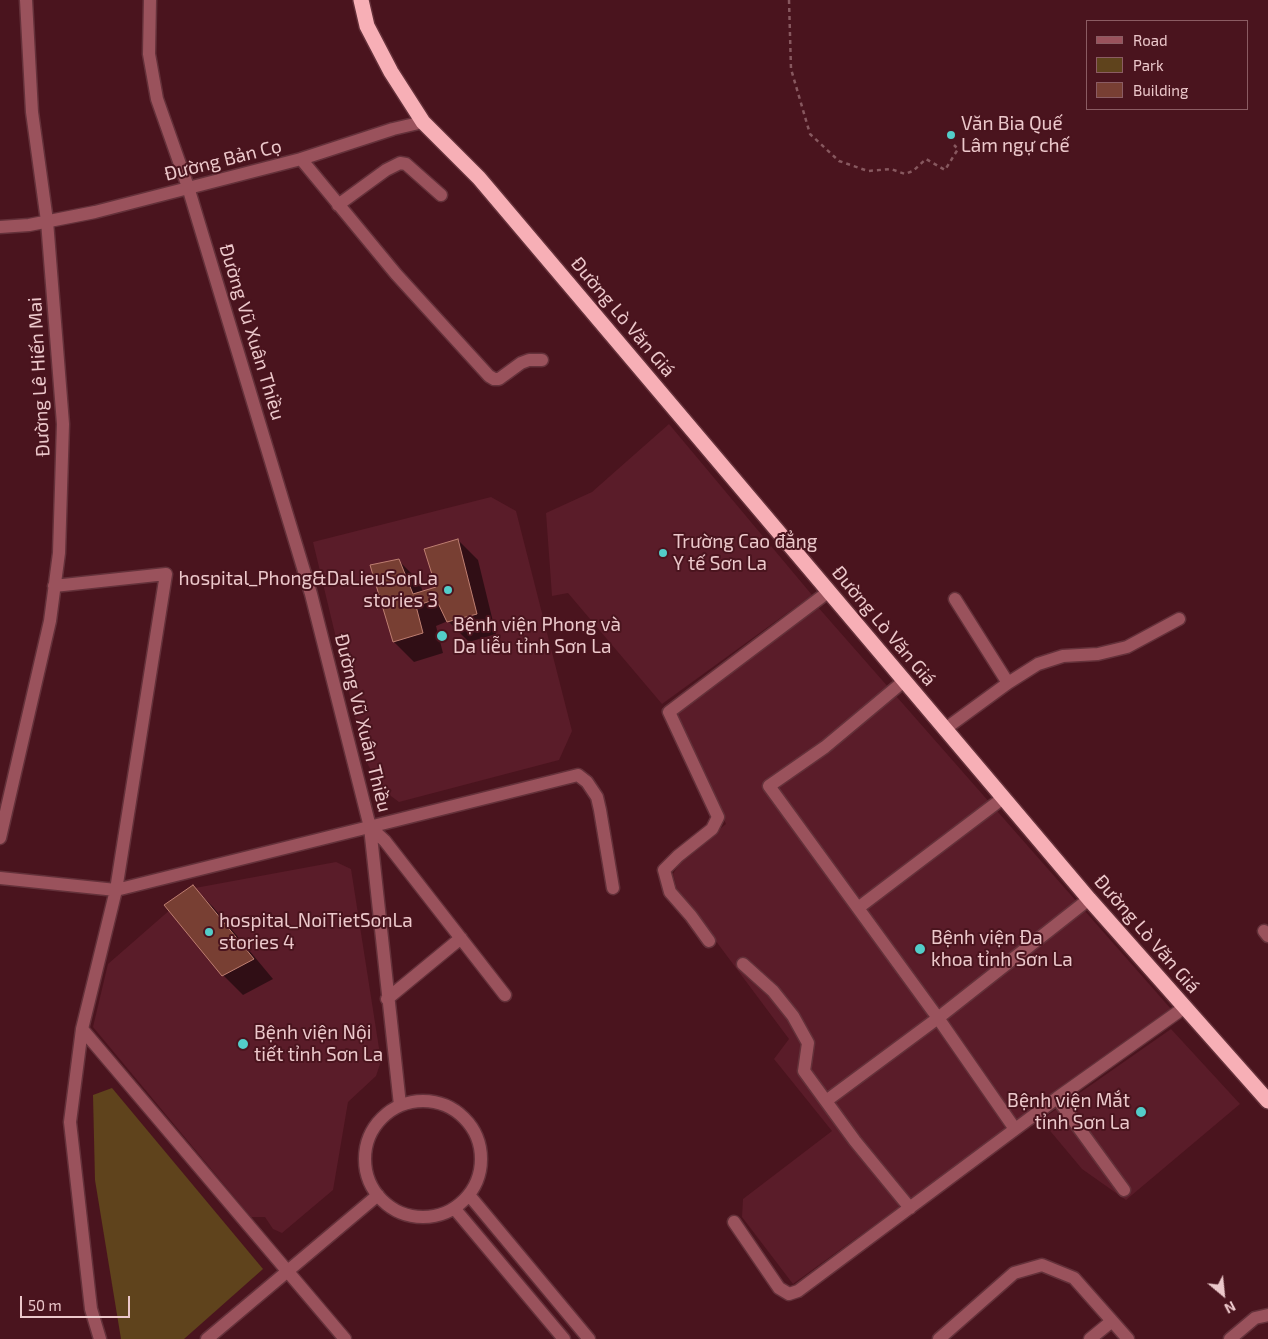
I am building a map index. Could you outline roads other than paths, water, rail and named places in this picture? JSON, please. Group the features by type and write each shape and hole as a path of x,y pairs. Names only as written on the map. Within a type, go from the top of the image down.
{"highway":[{"name":"Đường Lò Văn Giá","path":"361,0 367,26 387,64 423,122 479,178 1089,899 1268,1101"}],"street":[{"name":"Đường Lê Hiến Mai","path":"0,838 50,621 59,553 64,424 47,221 32,112 26,0"},
{"name":"Đường Vũ Xuân Thiều","path":"150,0 149,54 155,91 188,187 311,594 370,827 387,999 400,1105"},
{"name":"Đường Bản Cọ","path":"0,227 29,225 95,212 301,159 393,129 423,122"},
{"path":"301,159 396,274 489,376 499,379 521,363 529,360 542,360"},
{"path":"338,205 386,170 400,163 408,166 441,195"},
{"path":"54,586 166,574 116,890 82,1029 70,1122 91,1309 100,1339"},
{"path":"709,941 670,892 664,870 678,856 712,829 718,817 669,712 828,592"},
{"path":"956,599 1008,682"},
{"path":"945,729 1028,669 1056,658 1098,654 1127,647 1179,619"},
{"path":"904,681 825,747 769,786 938,1018 1015,1130"},
{"path":"0,878 116,890 578,775 597,797 613,888"},
{"path":"858,908 1003,798"},
{"path":"370,827 385,841 505,995"},
{"path":"826,1101 938,1018 1089,899"},
{"path":"387,999 461,938"},
{"path":"743,964 773,991 793,1016 808,1043 804,1072 855,1141 910,1208"},
{"path":"734,1222 779,1288 789,1294 798,1291 1057,1098 1185,1007"},
{"path":"82,1029 345,1339"},
{"path":"1057,1098 1124,1190"},
{"path":"418,1100 437,1102 455,1110 469,1123 478,1140 481,1159 478,1178 469,1195 454,1208 436,1215 417,1217 399,1212 383,1202 371,1186 365,1168 365,1149 371,1131 383,1116 400,1105 418,1100"},
{"path":"206,1339 378,1195"},
{"path":"469,1195 589,1339"},
{"path":"454,1208 564,1339"},
{"path":"939,1339 1014,1273 1042,1265 1074,1278 1128,1339"},
{"path":"1230,1339 1255,1318 1268,1315"},
{"path":"1090,1339 1112,1321"}],"place":[{"name":"Văn Bia Quế Lâm ngự chế","path":"951,135"},
{"name":"Trường Cao đẳng Y tế Sơn La","path":"663,553"},
{"name":"hospital_Phong&DaLieuSonLa stories 3","path":"448,590"},
{"name":"Bệnh viện Phong và Da liễu tỉnh Sơn La","path":"442,636"},
{"name":"hospital_NoiTietSonLa stories 4","path":"209,932"},
{"name":"Bệnh viện Đa khoa tỉnh Sơn La","path":"920,949"},
{"name":"Bệnh viện Nội tiết tỉnh Sơn La","path":"243,1044"},
{"name":"Bệnh viện Mắt tỉnh Sơn La","path":"1141,1112"}]}
